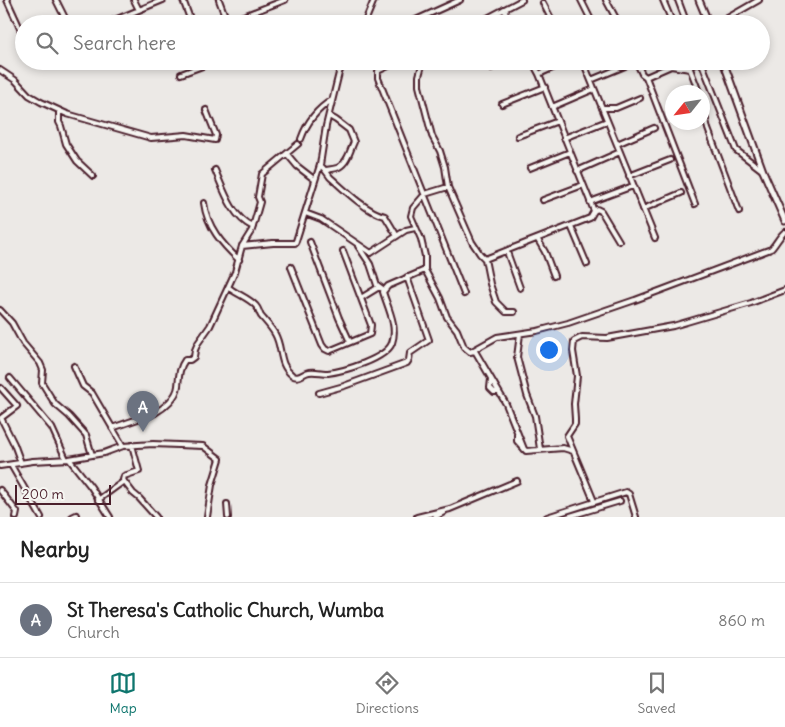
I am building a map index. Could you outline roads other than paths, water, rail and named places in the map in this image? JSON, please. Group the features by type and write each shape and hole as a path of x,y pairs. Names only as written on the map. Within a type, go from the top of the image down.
{"main road":[{"path":"699,0 705,15"},
{"path":"726,70 763,170 785,220"}],"street":[{"path":"7,0 15,17"},
{"path":"56,0 64,15"},
{"path":"134,0 139,10"},
{"path":"127,15 163,0"},
{"path":"183,0 188,15"},
{"path":"219,0 225,15"},
{"path":"248,15 285,0"},
{"path":"368,15 374,0"},
{"path":"427,15 460,0"},
{"path":"493,15 522,0"},
{"path":"581,0 588,15"},
{"path":"606,0 614,15"},
{"path":"663,0 669,15"},
{"path":"678,0 684,15"},
{"path":"733,15 759,0"},
{"path":"543,3 549,15"},
{"path":"504,9 507,15"},
{"path":"0,70 30,94 59,111 151,138 186,135 215,140 216,135 206,110"},
{"path":"181,74 190,70"},
{"path":"242,246 294,243 306,213 320,165 328,116 341,70"},
{"path":"380,70 378,71 378,78 464,294"},
{"path":"420,70 419,86 432,136 440,151 445,167 448,187 472,242 486,259 490,284 496,302 506,312 514,312"},
{"path":"537,70 594,211"},
{"path":"539,74 548,70"},
{"path":"587,70 633,186 656,238"},
{"path":"591,80 615,70"},
{"path":"640,70 646,76 694,204"},
{"path":"646,76 661,70"},
{"path":"691,70 696,85"},
{"path":"705,70 736,150 763,170"},
{"path":"502,104 545,87"},
{"path":"552,107 594,89"},
{"path":"602,108 616,108 640,98"},
{"path":"301,139 306,127 320,109 332,100"},
{"path":"59,111 59,122 66,144 78,161 93,176"},
{"path":"326,170 337,168 343,164 352,150 354,142 349,130 340,122 328,116"},
{"path":"518,136 558,121"},
{"path":"564,138 607,121"},
{"path":"617,144 654,128"},
{"path":"708,130 738,211"},
{"path":"112,428 155,413 170,401 177,389 183,362 194,357 198,343 210,326 228,287 242,246 249,237 260,202 258,197 262,174 298,144"},
{"path":"530,168 570,152"},
{"path":"577,171 620,152"},
{"path":"287,154 297,166 315,180"},
{"path":"629,176 670,160"},
{"path":"320,165 331,178 362,203 375,213 385,216 396,236"},
{"path":"214,170 232,207 242,220 253,227"},
{"path":"543,200 583,185"},
{"path":"590,202 633,186"},
{"path":"448,187 425,194 411,211 411,216 421,239 425,256 425,270 440,298 447,317 457,330 466,351 472,351 497,337 520,334 568,323 635,300 770,249 785,232"},
{"path":"643,209 681,193"},
{"path":"204,203 205,214 213,232 238,260"},
{"path":"594,211 597,209 601,211 619,241"},
{"path":"486,259 590,218 594,211"},
{"path":"306,213 321,219 371,253 406,230 415,228"},
{"path":"571,226 586,264"},
{"path":"352,240 365,256 379,287 384,290"},
{"path":"538,240 545,252 554,276"},
{"path":"310,242 350,342"},
{"path":"291,268 325,349 329,351 363,338 370,334 372,330 343,251"},
{"path":"507,252 520,288"},
{"path":"228,287 258,307 260,315 269,324 276,336 281,348 281,358 284,366 294,377 297,377 311,372 329,373 372,361 386,352 392,344 394,328 383,292 388,286 425,270"},
{"path":"319,393 344,386 406,363 409,360 410,352 429,340 407,277"},
{"path":"361,298 379,287"},
{"path":"594,501 567,436 575,419 574,404 577,376 573,351 574,341 582,337 607,338 673,326 751,303 785,290"},
{"path":"0,310 12,323 23,343 40,363 43,370 42,383 55,404 69,416 86,436 92,455"},
{"path":"520,334 517,357 527,395 535,416 540,449"},
{"path":"472,351 475,351 491,379 490,388 494,392 498,392 506,404 526,451 563,448 573,451"},
{"path":"74,366 83,386 92,393 122,446"},
{"path":"10,378 52,428 67,459 91,487 110,517"},
{"path":"1,388 17,406 1,418 17,449 21,463"},
{"path":"98,500 124,481 124,476 139,471 132,445"},
{"path":"0,466 67,459 132,445 203,446 220,459 212,485 207,517"},
{"path":"11,465 41,517"},
{"path":"124,481 156,517"},
{"path":"435,517 517,481"},
{"path":"0,490 17,512 16,517"},
{"path":"547,517 628,492 636,517"},
{"path":"567,517 620,501"},
{"path":"227,504 228,517"},
{"path":"418,517 450,509"}],"place":[{"name":"St Theresa's Catholic Church, Wumba","path":"143,432"}]}
